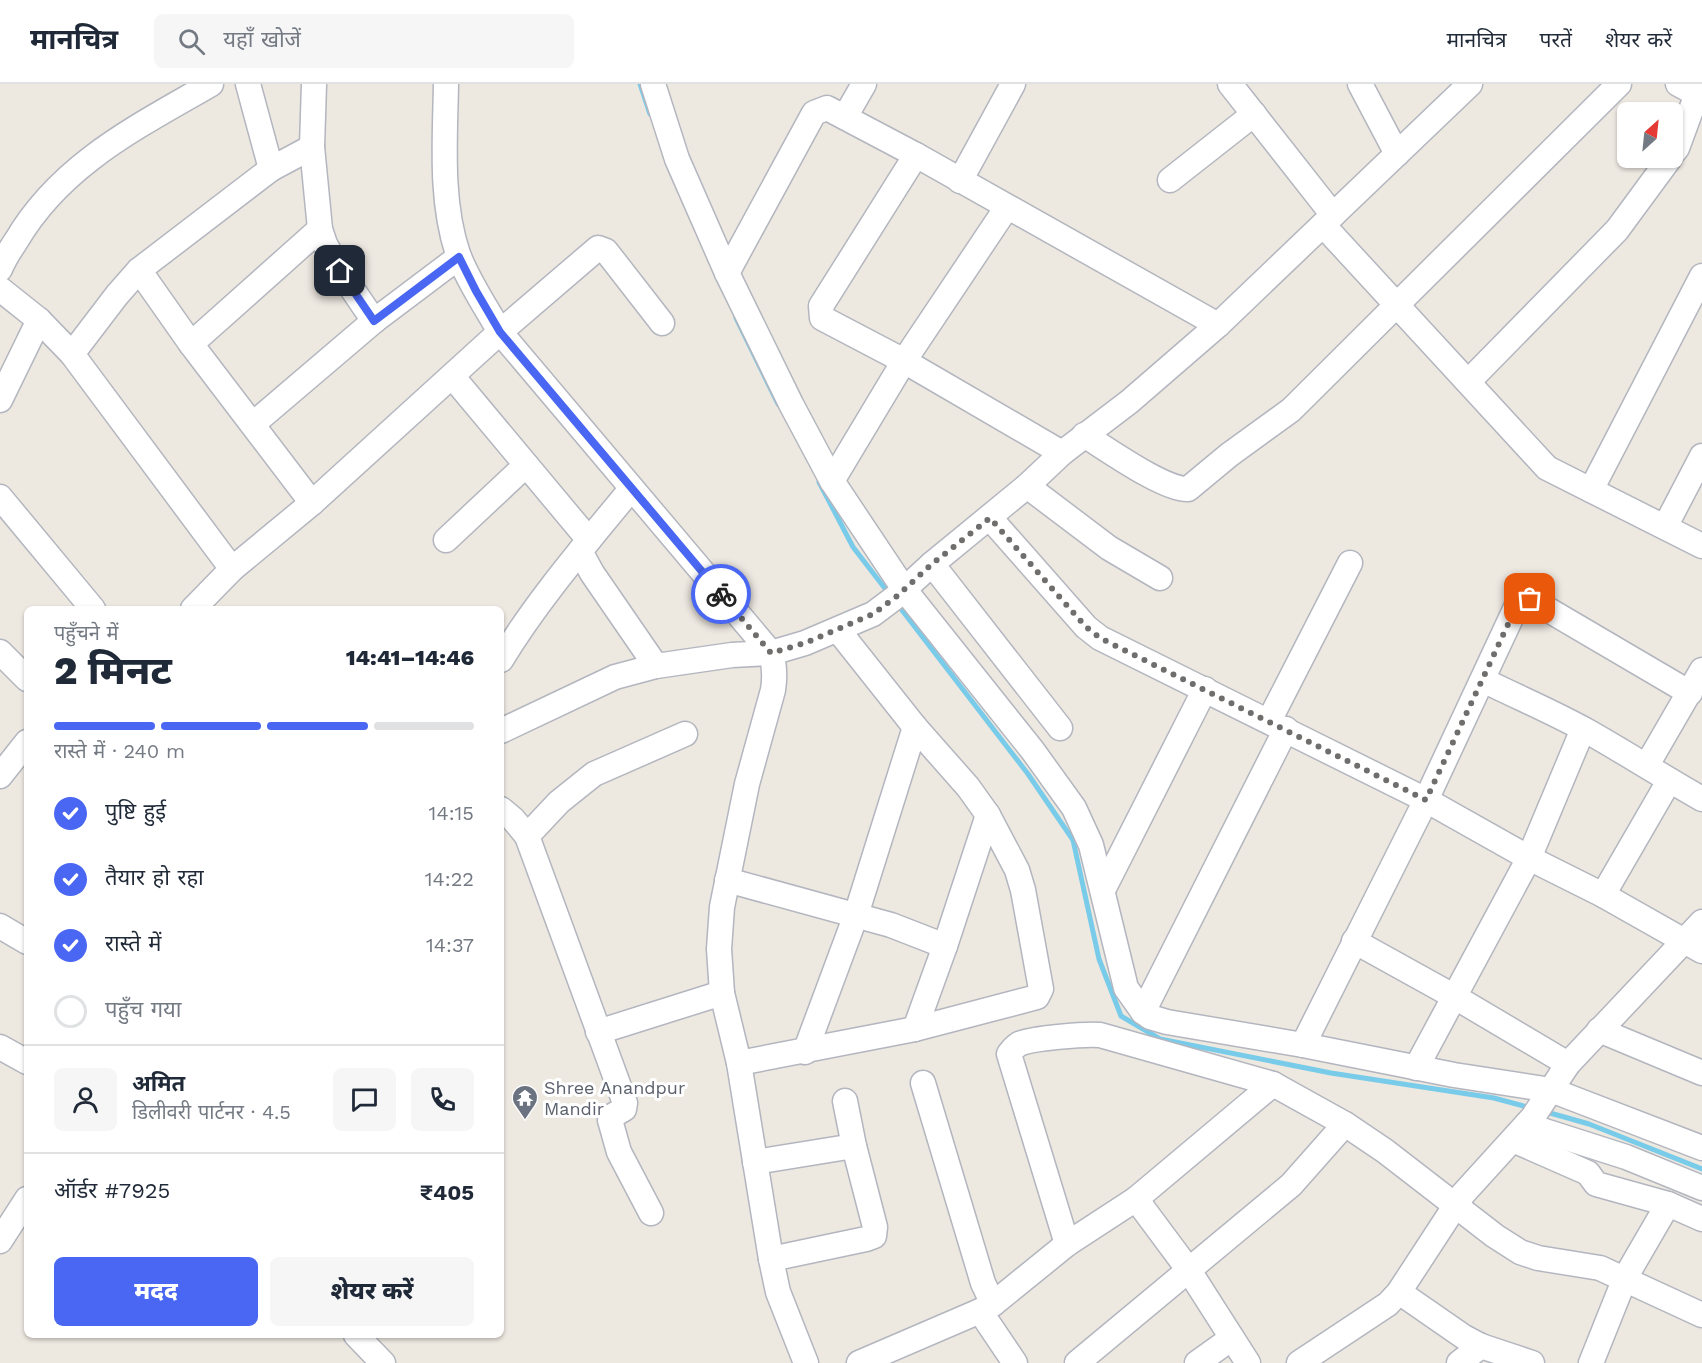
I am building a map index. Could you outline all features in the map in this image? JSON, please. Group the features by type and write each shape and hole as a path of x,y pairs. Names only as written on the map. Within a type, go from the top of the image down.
{"street":[{"path":"0,269 43,200 70,175 123,135 211,84"},
{"path":"248,84 271,170"},
{"path":"314,84 312,147 321,230 325,244 340,271 374,321"},
{"path":"446,84 445,159 448,216 459,257 476,291 500,332 771,653 775,676 773,690 747,784 722,907 719,949 722,993 739,1063 771,1259 778,1292 792,1333 806,1363"},
{"path":"653,84 677,159 727,273 791,404 832,481 901,593 998,706 1074,808 1091,845 1126,988 1143,1012 1150,1017 1167,1022 1303,1045 1416,1068 1533,1114 1626,1157 1702,1188"},
{"path":"845,117 864,84"},
{"path":"960,181 1013,84"},
{"path":"1230,84 1254,114 1328,220 1396,304 1547,468 1702,546"},
{"path":"1360,84 1397,154"},
{"path":"504,730 615,677 656,666 732,655 771,653 805,643 873,614 990,518 1062,453 1129,402 1218,325 1470,84"},
{"path":"1084,435 1163,482 1181,489 1188,489 1229,455 1291,410 1619,84"},
{"path":"1683,126 1692,92"},
{"path":"727,273 814,113 827,108 916,155 1218,325"},
{"path":"1170,180 1254,114"},
{"path":"72,354 139,270 271,170 312,147"},
{"path":"916,155 820,311 822,318 904,361 1062,453"},
{"path":"1468,382 1617,230 1663,168"},
{"path":"832,481 904,361 1006,207"},
{"path":"190,344 321,230"},
{"path":"196,606 232,568 312,503 500,332 599,247 606,250 662,322"},
{"path":"253,424 374,321 459,257"},
{"path":"139,270 190,344 312,503"},
{"path":"1591,490 1702,276"},
{"path":"0,289 39,320 72,354 232,568"},
{"path":"0,400 39,320"},
{"path":"453,375 526,465 584,545 592,573 656,666"},
{"path":"1665,527 1702,456"},
{"path":"446,540 526,465"},
{"path":"1027,486 1109,548 1160,578"},
{"path":"504,655 584,545 631,489"},
{"path":"0,497 91,606"},
{"path":"990,518 1086,627 1100,638 1426,800 1693,946"},
{"path":"1143,1012 1350,563"},
{"path":"932,564 1060,728"},
{"path":"1303,1045 1426,800 1518,603 1524,599 1530,599 1690,693"},
{"path":"739,1063 915,1029 1037,997 1041,989 1017,870 988,815 968,787 915,727 838,630"},
{"path":"0,652 24,676"},
{"path":"1647,765 1702,670"},
{"path":"1483,680 1583,729 1702,799"},
{"path":"1103,890 1205,689"},
{"path":"805,1052 856,915 915,727"},
{"path":"1416,1068 1529,858 1583,729"},
{"path":"527,836 559,802 594,774 685,734"},
{"path":"0,776 24,746"},
{"path":"1603,895 1669,781"},
{"path":"504,812 527,836 625,1103 624,1109 610,1118 611,1128 619,1152 651,1213"},
{"path":"915,1029 988,815"},
{"path":"727,880 891,925 945,946"},
{"path":"1299,1363 1377,1312 1399,1292 1472,1182 1533,1114 1568,1064 1599,1030 1693,946 1702,922"},
{"path":"0,926 24,940"},
{"path":"1354,941 1568,1064"},
{"path":"598,1032 722,993"},
{"path":"1599,1030 1702,1073"},
{"path":"1067,1244 1009,1054 1023,1042 1085,1034 1100,1035 1273,1084 1345,1124 1456,1204 1495,1236 1520,1252 1538,1258 1589,1265 1625,1278 1702,1315"},
{"path":"0,1047 24,1060"},
{"path":"923,1083 982,1283 986,1308 1015,1363"},
{"path":"859,1363 986,1308 1067,1244 1136,1199 1273,1084"},
{"path":"771,1259 874,1236 875,1227 844,1101"},
{"path":"1533,1114 1702,1148"},
{"path":"1533,1114 1596,1184 1668,1204 1702,1219"},
{"path":"1077,1363 1291,1185 1345,1124"},
{"path":"755,1162 854,1146"},
{"path":"1136,1199 1188,1269 1248,1363"},
{"path":"0,1241 24,1204"},
{"path":"1591,1363 1625,1278 1668,1204"},
{"path":"1399,1292 1464,1337 1481,1346 1529,1363"},
{"path":"359,1338 383,1363"},
{"path":"1197,1363 1232,1338"},
{"path":"1459,1363 1481,1346"}],"waterway":[{"path":"640,84 650,114"},
{"path":"736,318 778,404"},
{"path":"819,482 853,547 890,595"},
{"path":"898,605 1028,774 1073,840 1099,959 1121,1016 1160,1039 1331,1073 1494,1098 1531,1108"},
{"path":"1543,1111 1589,1124 1702,1169"}],"way so far":[{"path":"721,594 771,653 805,643 873,614 990,518 1086,627 1100,638 1426,800 1518,603 1524,599 1530,599"}],"place":[{"name":"Shree Anandpur Mandir","path":"525,1121"}],"route":[{"path":"340,271 374,321 459,257 500,332 721,594"}]}
